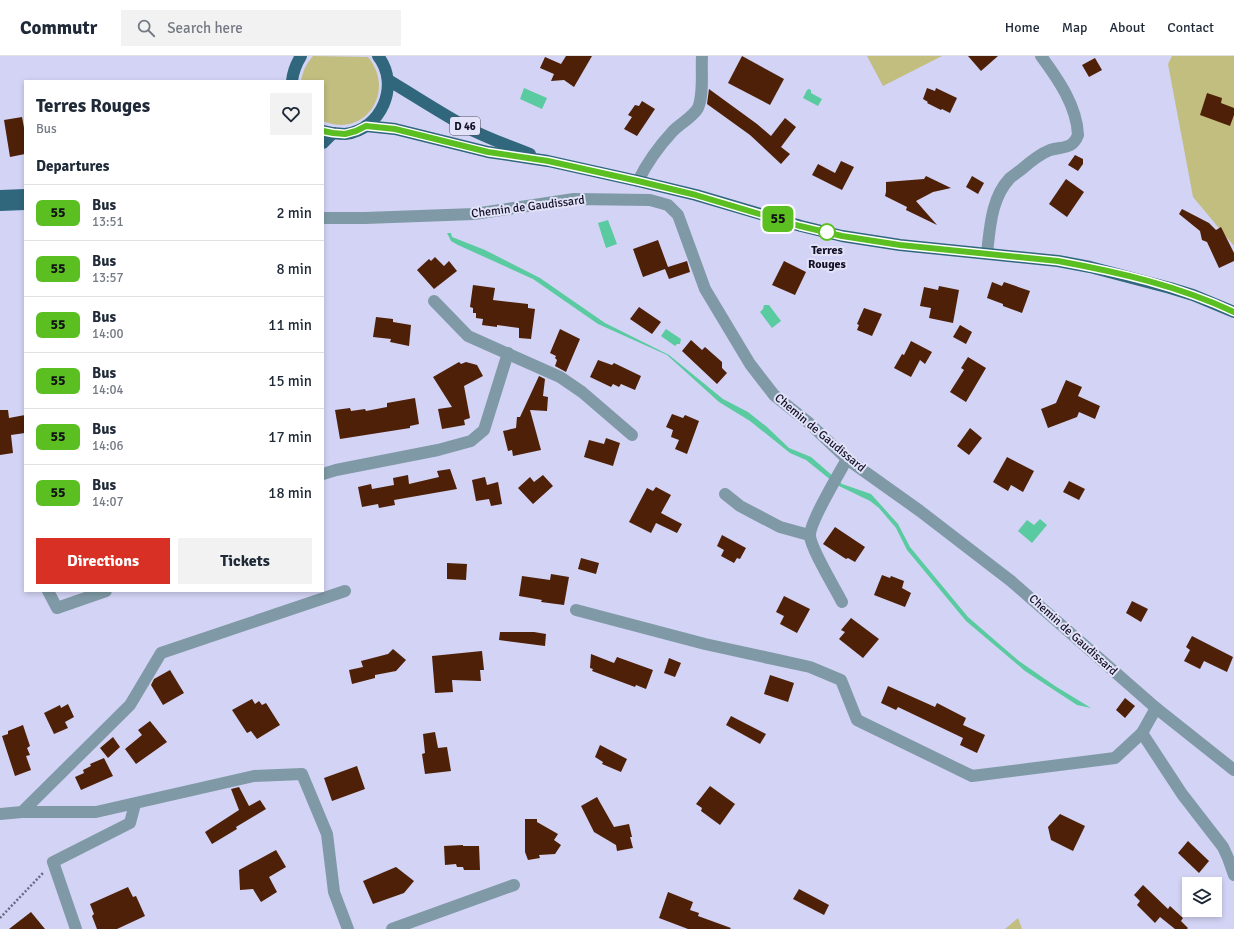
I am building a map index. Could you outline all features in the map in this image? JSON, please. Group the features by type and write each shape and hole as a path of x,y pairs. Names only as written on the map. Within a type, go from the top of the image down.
{"main road":[{"path":"292,80 292,74 301,56"},
{"path":"328,132 345,134 356,131 366,126 376,117 384,106 388,93 388,80 385,68 378,56"},
{"name":"D 46","path":"388,80 490,139 548,161"},
{"name":"D 46","path":"366,126 395,129 500,154 548,161 638,181 696,195 800,226 842,236 900,245 1058,261 1090,267 1185,292 1234,312"},
{"path":"0,196 24,202"},
{"path":"0,205 24,202"}],"street":[{"path":"638,181 645,168 667,138 681,123 696,111 701,96 702,56"},
{"path":"987,253 990,222 993,209 1002,190 1010,179 1031,161 1044,153 1071,145 1078,135 1076,120 1068,98 1053,73 1040,56"},
{"name":"Chemin de Gaudissard","path":"324,218 474,214 574,199 650,200 668,205 678,215 705,289 750,364 774,395 809,423 847,459 920,511 1011,581 1156,708 1234,770"},
{"path":"324,210 346,218"},
{"path":"434,300 468,336 560,377 582,392 632,435"},
{"path":"324,474 438,450 471,441 484,430 508,354"},
{"path":"842,602 815,551 809,535 813,521 847,459"},
{"path":"725,494 740,506 780,527 809,535"},
{"path":"22,812 130,705 161,653 345,591"},
{"path":"49,592 57,608 103,592"},
{"path":"576,610 705,644 810,667 841,680 858,720 972,776 1115,758 1142,733 1156,708"},
{"path":"1142,733 1182,794 1223,847 1234,875"},
{"path":"0,814 22,812 96,812 254,776 302,774 327,834 334,892 348,929"},
{"path":"76,929 53,862 130,823 135,804"},
{"path":"392,929 514,885"}],"path":[{"path":"0,918 53,862"}],"shaded area":[{"path":"313,56 368,57 376,71 379,84 377,97 372,109 363,118 351,124 338,125 324,121 324,80 301,80 308,62"},
{"path":"867,56 942,56 883,86"},
{"path":"1172,56 1234,56 1234,246 1193,197 1168,64"},
{"path":"524,88 547,98 542,109 520,99"},
{"path":"809,89 811,90 811,93 822,99 818,106 803,98"},
{"path":"608,220 617,244 606,248 598,223"},
{"path":"447,233 451,233 452,237 485,250 540,278 605,323 669,355 723,399 748,412 767,427 789,448 811,457 842,484 871,494 898,524 910,547 968,617 1019,661 1055,686 1091,708 1077,705 1025,671 966,621 907,550 896,528 879,508 870,501 837,485 806,460 790,453 750,421 719,402 667,355 598,324 533,279 458,245 451,241"},
{"path":"764,305 769,305 781,321 772,328 760,312"},
{"path":"666,329 681,339 680,344 675,346 661,336"},
{"path":"1040,519 1047,525 1032,543 1018,531 1027,520 1034,525"},
{"path":"1018,918 1022,929 1005,929"}],"building":[{"path":"566,56 592,56 574,87 564,80 551,81 554,74 540,68 545,57 561,64"},
{"path":"742,56 784,79 770,105 728,83"},
{"path":"968,56 998,56 981,71"},
{"path":"1095,58 1102,70 1089,77 1082,65"},
{"path":"927,88 935,91 936,88 957,98 950,113 927,103 928,102 923,99"},
{"path":"709,89 771,136 785,118 796,127 781,147 790,154 781,164 750,135 707,104"},
{"path":"1207,93 1222,98 1221,103 1234,108 1234,115 1230,126 1200,115"},
{"path":"642,101 655,109 637,136 624,129 632,117 628,115 635,105 639,106"},
{"path":"22,117 24,128 24,154 10,157 4,120"},
{"path":"1075,155 1083,159 1083,164 1078,171 1068,165"},
{"path":"841,161 854,167 842,190 812,175 818,164 835,173"},
{"path":"926,176 951,188 933,192 916,201 937,225 906,210 907,207 885,196 886,182 924,179"},
{"path":"972,176 984,183 978,194 966,187"},
{"path":"1066,179 1084,192 1067,217 1049,204"},
{"path":"1182,209 1209,223 1216,230 1221,227 1234,253 1234,261 1219,268 1207,242 1202,240 1200,231 1179,214"},
{"path":"658,240 668,267 687,261 690,272 669,279 665,269 643,277 633,249"},
{"path":"435,257 444,266 449,261 457,271 434,289 417,270 429,259 431,261"},
{"path":"784,261 806,272 795,295 772,285"},
{"path":"992,282 1002,286 1004,282 1030,291 1022,313 987,298"},
{"path":"473,285 495,288 493,300 528,304 528,308 535,309 531,339 519,338 519,328 497,325 497,327 482,325 483,319 476,318 476,313 473,313 473,308 470,307"},
{"path":"939,286 959,290 953,323 929,318 931,308 920,306 924,287 938,290"},
{"path":"639,307 661,322 652,334 630,319"},
{"path":"864,308 882,314 872,336 857,330 859,325 857,324"},
{"path":"376,317 393,319 393,322 411,325 409,346 390,342 391,339 373,337"},
{"path":"960,325 972,332 966,344 953,337"},
{"path":"560,329 580,339 566,372 555,366 557,360 555,358 556,356 550,353"},
{"path":"691,340 702,350 705,347 722,362 722,368 727,373 717,384 682,351"},
{"path":"911,341 932,352 925,364 920,360 911,377 894,368 902,354 904,355"},
{"path":"968,357 986,368 966,402 950,392 964,370 961,368"},
{"path":"598,360 612,365 614,363 641,376 635,390 621,384 619,387 613,384 611,387 590,377"},
{"path":"459,362 461,364 466,362 477,365 483,376 464,386 470,418 464,420 465,425 442,429 438,409 452,407 433,377"},
{"path":"539,376 545,379 543,396 548,397 547,411 530,410 541,450 513,456 512,450 508,451 503,431 516,428 517,417 520,417"},
{"path":"1066,380 1082,387 1078,396 1100,406 1095,419 1079,412 1077,417 1048,428 1041,409 1056,403"},
{"path":"415,398 419,424 410,426 410,428 340,439 335,410 350,408 351,411 365,409 366,411 387,407 387,403"},
{"path":"0,410 8,410 9,418 24,415 24,433 11,435 13,453 0,455"},
{"path":"672,414 683,418 685,415 699,421 687,454 675,449 679,440 671,437 673,430 666,427"},
{"path":"970,428 982,438 969,455 957,446"},
{"path":"606,438 620,443 613,466 584,457 589,440 604,444"},
{"path":"1007,457 1034,471 1023,492 1011,485 1008,491 993,482"},
{"path":"450,469 457,489 394,500 395,505 379,508 378,504 362,507 358,487 371,484 372,489 394,485 393,478 408,475 409,484 439,477 437,471"},
{"path":"543,475 553,486 533,504 518,488 530,477 534,482"},
{"path":"485,477 487,485 498,482 502,504 491,506 489,499 476,501 472,480"},
{"path":"1069,481 1085,489 1079,500 1063,492"},
{"path":"656,487 671,495 661,513 682,524 677,533 656,523 651,533 629,522 647,488 653,491"},
{"path":"835,527 865,547 855,562 848,558 846,559 823,544"},
{"path":"722,535 746,548 740,559 737,558 734,563 721,556 724,550 717,546"},
{"path":"581,558 599,563 596,574 578,569"},
{"path":"447,563 467,564 466,580 447,579"},
{"path":"551,574 569,577 564,605 541,602 542,600 519,596 522,576 550,580"},
{"path":"882,575 890,578 891,576 904,581 902,588 911,593 905,607 874,595"},
{"path":"784,596 810,609 797,633 780,624 784,616 776,612"},
{"path":"1132,601 1148,609 1141,622 1126,613"},
{"path":"851,618 879,639 863,658 839,639 845,632 841,630"},
{"path":"500,632 534,632 546,634 545,646 499,640"},
{"path":"1192,636 1233,657 1227,672 1204,661 1200,669 1184,661 1190,650 1186,647"},
{"path":"393,649 406,660 396,671 375,675 375,678 352,684 349,670 363,667 361,661 388,654"},
{"path":"482,651 484,670 480,670 481,681 452,680 453,692 435,693 432,656"},
{"path":"591,654 614,663 617,657 653,670 646,689 636,685 635,687 592,671 593,669 590,668"},
{"path":"669,658 681,663 675,677 664,673"},
{"path":"170,670 184,693 163,705 151,685 154,679"},
{"path":"770,675 794,683 788,702 764,694"},
{"path":"888,686 935,707 937,703 966,718 963,725 985,735 977,753 960,745 963,738 898,707 896,710 881,703"},
{"path":"1125,698 1135,706 1125,718 1116,710"},
{"path":"252,699 255,704 259,701 262,705 266,703 280,725 257,739 251,731 247,733 232,710"},
{"path":"68,704 74,717 65,722 68,728 54,734 44,713 60,705 61,708"},
{"path":"731,716 766,734 760,744 726,725"},
{"path":"150,721 167,742 136,764 125,749 142,735 138,730"},
{"path":"23,725 30,746 27,748 30,755 26,756 31,770 15,776 2,736 8,734 8,731"},
{"path":"435,732 438,748 447,747 451,771 425,774 422,754 425,753 423,734"},
{"path":"113,737 120,747 108,758 100,748"},
{"path":"600,745 627,759 621,772 602,764 603,762 595,757"},
{"path":"104,758 113,776 81,790 75,777 84,773 83,770 91,766 90,764"},
{"path":"357,766 365,789 332,801 324,778"},
{"path":"710,786 735,804 720,825 701,811 702,808 696,804"},
{"path":"239,787 249,806 260,800 266,809 236,827 237,829 212,844 205,832 239,810 231,789"},
{"path":"597,797 614,827 629,824 633,848 617,851 616,845 594,832 581,806"},
{"path":"1060,814 1085,826 1073,851 1051,840 1048,827"},
{"path":"525,819 537,819 537,822 558,834 554,840 561,845 555,854 539,855 540,858 528,860 525,852"},
{"path":"1188,841 1209,861 1199,873 1178,853"},
{"path":"444,846 479,846 480,870 464,870 463,867 457,867 456,864 445,865"},
{"path":"276,850 286,867 269,877 277,892 261,902 253,889 240,890 239,870"},
{"path":"396,867 414,881 404,893 373,904 363,881"},
{"path":"1143,885 1168,909 1170,906 1183,918 1181,921 1188,928 1175,929 1160,917 1155,923 1137,905 1140,901 1134,895"},
{"path":"128,887 133,897 136,896 145,916 117,929 97,929 92,916 94,914 90,904"},
{"path":"799,889 829,905 824,915 793,899"},
{"path":"668,892 693,902 690,910 699,913 698,916 731,928 688,929 659,918"},
{"path":"31,912 45,929 9,929"}],"bus line":[{"name":"55","path":"324,131 345,134 366,126 395,129 488,152 548,161 638,181 696,195 800,226 842,236 900,245 1075,264 1161,285 1192,295 1234,312"}],"place":[{"name":"Terres Rouges","path":"827,232"}]}
